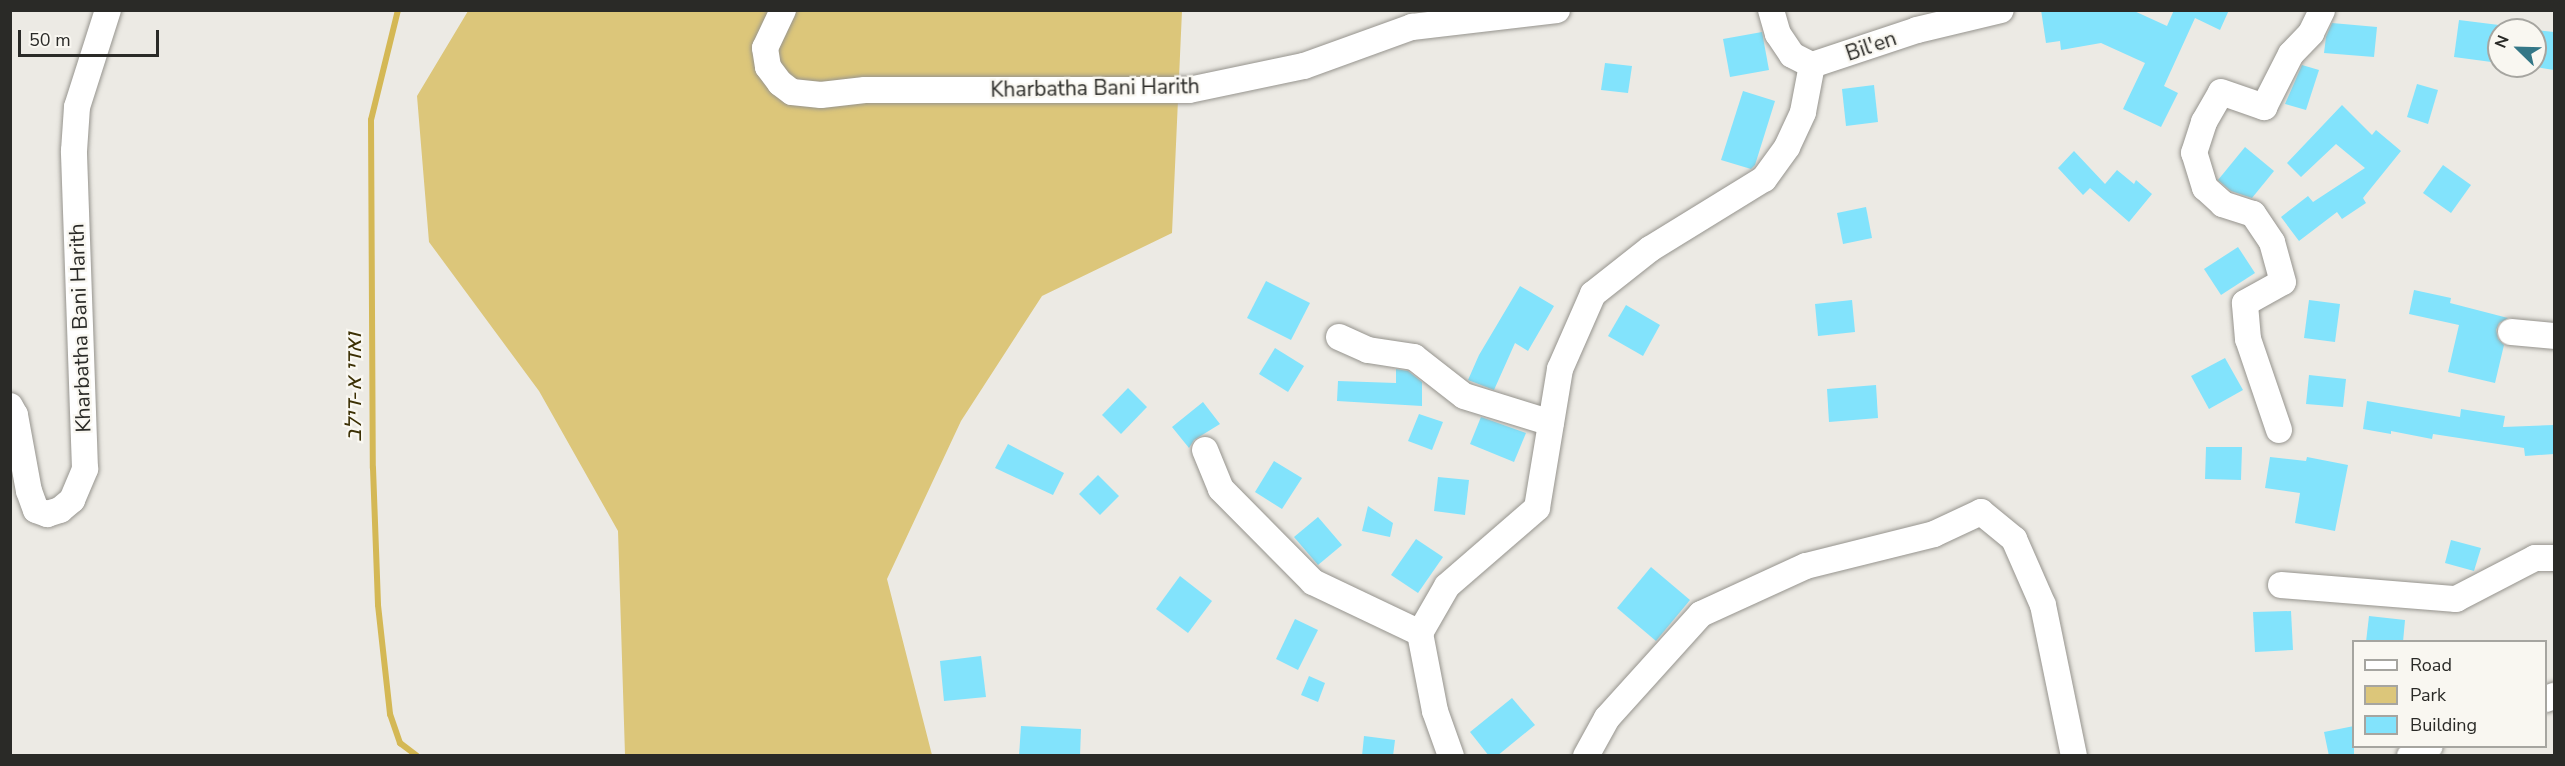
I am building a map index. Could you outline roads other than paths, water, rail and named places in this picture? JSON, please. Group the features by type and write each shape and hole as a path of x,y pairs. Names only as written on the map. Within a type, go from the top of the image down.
{"street":[{"name":"Kharbatha Bani Harith","path":"10,406 15,415 29,491 36,510 48,514 60,510 72,500 85,469 74,151 77,107 108,10"},
{"name":"Kharbatha Bani Harith","path":"783,10 765,48 768,68 780,83 792,92 821,95 866,90 1189,90 1304,66 1412,27 1557,10"},
{"path":"1451,756 1435,711 1420,633 1447,586 1537,508 1560,369 1593,294 1650,249 1764,179 1787,147 1803,112 1812,65 1792,55 1778,34 1771,10"},
{"name":"Bil'en","path":"1812,65 1917,30 2001,10"},
{"path":"2279,430 2248,339 2245,303 2283,282 2272,242 2253,214 2223,204 2205,188 2194,153 2204,122 2221,92 2264,107 2291,54 2312,33 2322,10"},
{"path":"2511,332 2554,336"},
{"path":"1339,338 1368,350 1414,357 1464,396 1551,423"},
{"path":"1205,450 1221,489 1313,582 1420,633"},
{"path":"1587,756 1607,718 1701,614 1806,566 1934,534 1981,512 2014,539 2043,606 2074,756"},
{"path":"2281,585 2456,599 2535,558 2554,558"},
{"path":"2410,756 2428,748"}],"waterway":[{"name":"ואדי א-דילב","path":"398,10 371,120 373,468 378,605 390,714 400,743 417,756"}]}
